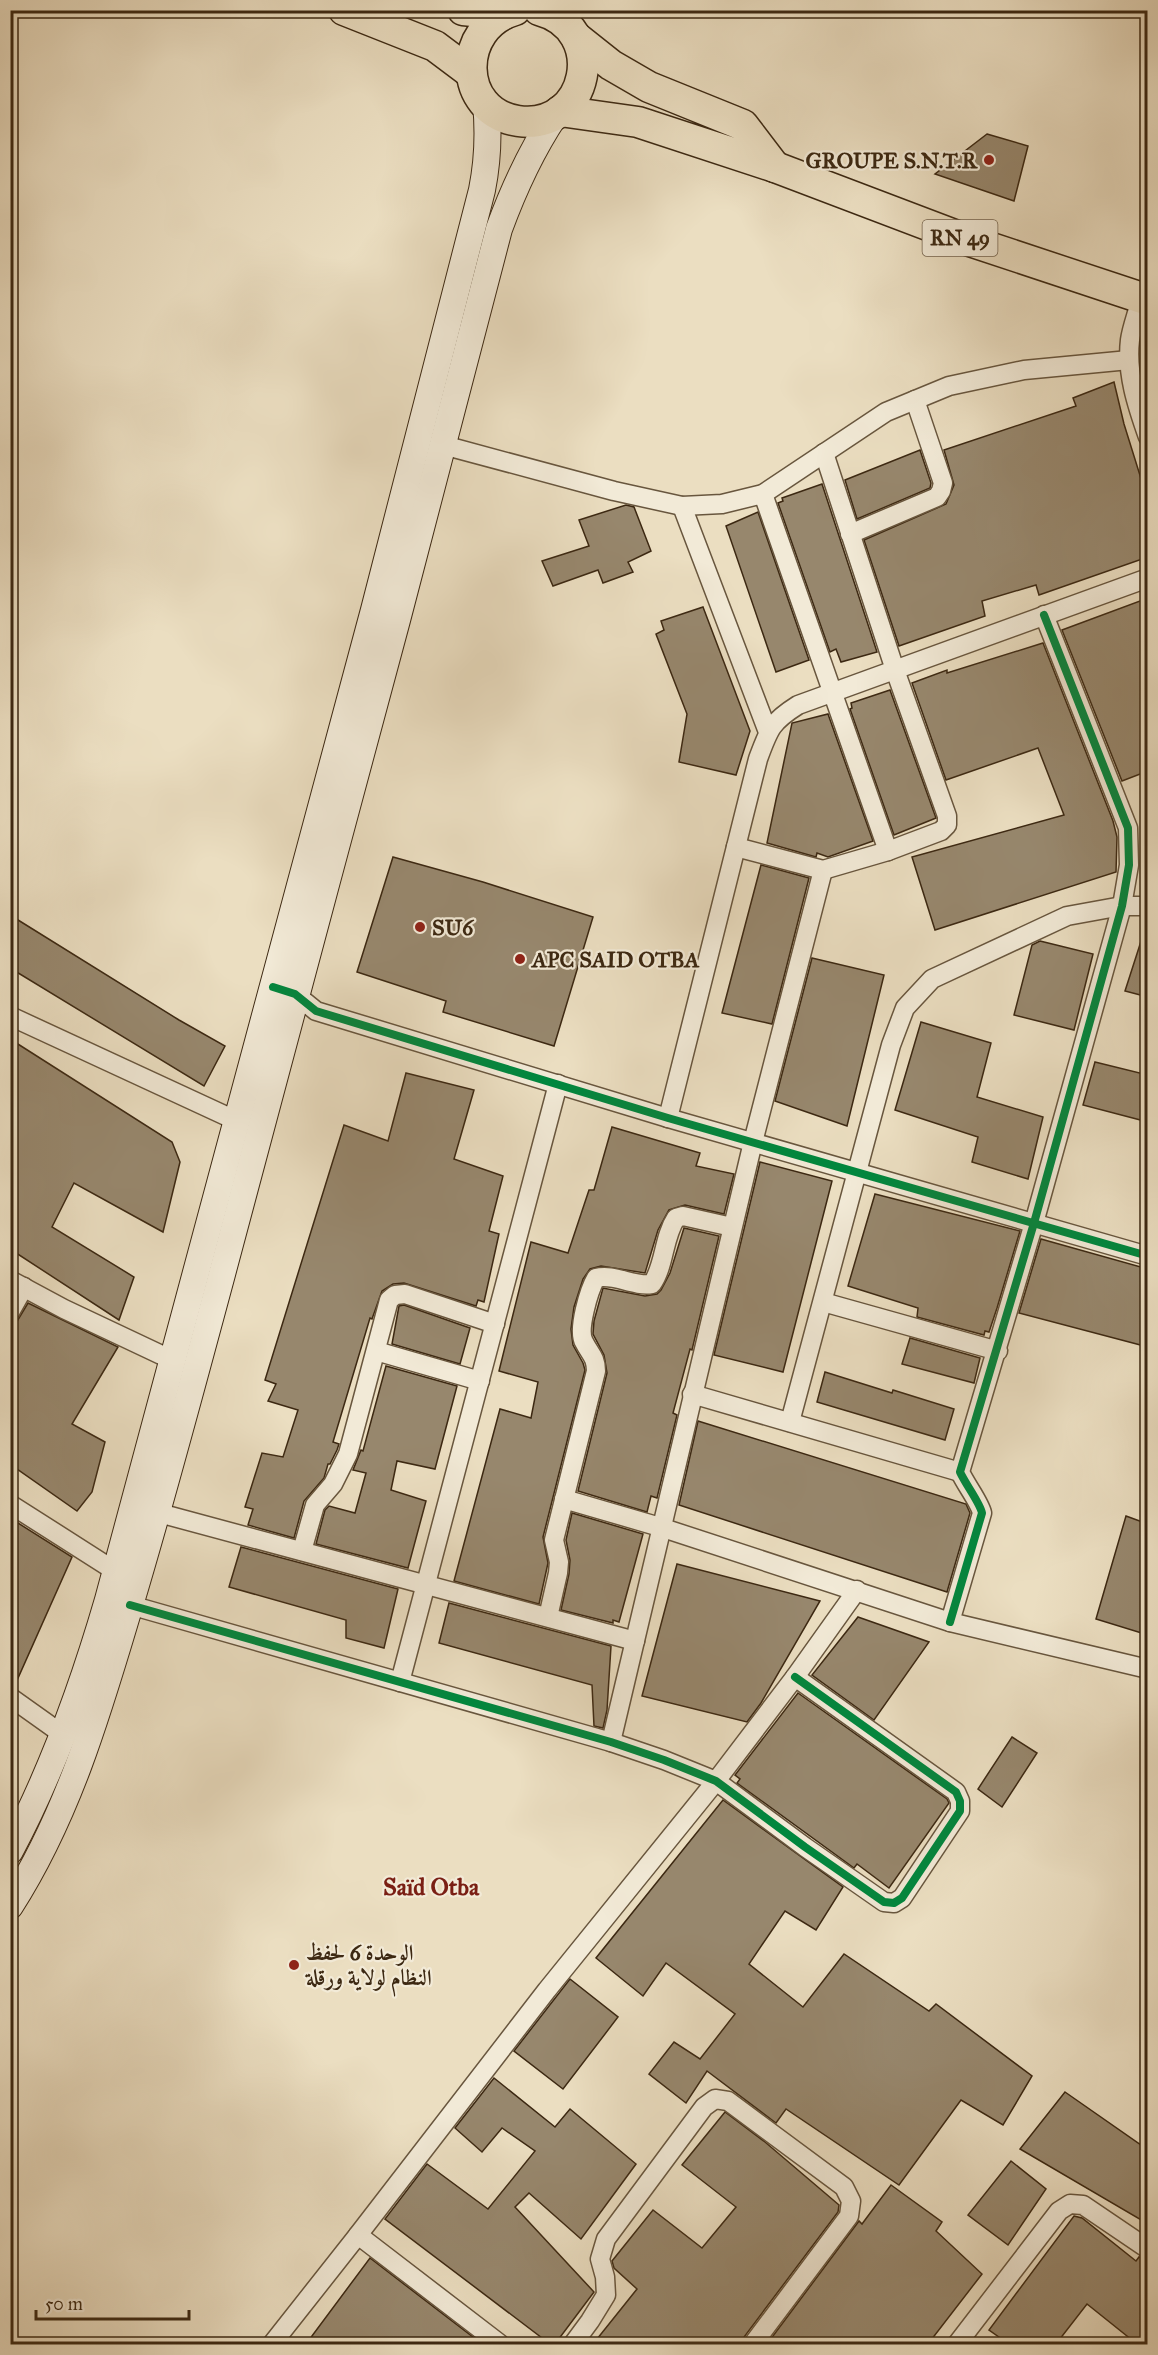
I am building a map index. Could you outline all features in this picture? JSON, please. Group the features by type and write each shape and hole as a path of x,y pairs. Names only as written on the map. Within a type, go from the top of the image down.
{"highway":[{"path":"344,10 435,46 471,73"},
{"path":"463,10 508,12"},
{"path":"539,10 575,27 610,65 649,87 743,125 775,167"},
{"path":"508,12 491,21 481,32 474,45 471,73 476,89 486,103 500,115 518,121 537,121 557,113 572,100 580,86 584,70 583,54 575,27"},
{"name":"RN 49","path":"557,113 638,123 775,167 970,241 1144,299"}],"main road":[{"path":"10,1906 28,1878 75,1777 100,1708 159,1513 377,598 482,190 488,160 489,131 486,103"},
{"path":"10,1851 32,1807 62,1734 100,1626 237,1121 281,1001 443,445 499,229 527,160 557,113"}],"street":[{"path":"1144,299 1130,338 1129,360 1136,399 1148,437"},
{"path":"443,445 614,491 682,506 722,504 763,494 886,412 949,386 1024,370 1129,360"},
{"path":"850,534 937,497 942,491 943,483 915,400"},
{"path":"736,847 822,870 888,851 941,831 947,825 947,816 895,670 824,453"},
{"path":"763,494 888,851"},
{"path":"682,506 768,732"},
{"path":"668,1118 758,759 768,732 779,717 798,705 1148,578"},
{"path":"950,1622 982,1514 981,1508 968,1490 960,1472 998,1351 1034,1223 1122,906 1129,865 1128,828 1044,615"},
{"path":"611,1743 732,1227 822,870"},
{"path":"790,1422 891,1045 905,1008 932,979 1067,916 1122,906 1148,906"},
{"path":"281,1001 668,1118 1148,1256"},
{"path":"10,1016 237,1121"},
{"path":"400,1682 558,1084"},
{"path":"548,1617 559,1562 554,1540 596,1371 596,1361 583,1342 581,1333 591,1288 596,1278 603,1276 642,1286 652,1284 657,1277 670,1227 676,1218 682,1216 732,1227"},
{"path":"10,1312 17,1283 64,1309 172,1360"},
{"path":"302,1551 315,1505 333,1484 348,1454 390,1300 395,1295 405,1294 495,1324"},
{"path":"823,1302 998,1351"},
{"path":"376,1351 480,1381"},
{"path":"692,1394 960,1472"},
{"path":"564,1499 660,1527 950,1622 1148,1669"},
{"path":"10,1504 115,1571"},
{"path":"159,1513 635,1641"},
{"path":"272,2344 547,1990 716,1780 795,1677 857,1590"},
{"path":"130,1605 611,1743 716,1780 805,1847 884,1902 894,1903 902,1898 960,1811 960,1801 956,1792 795,1677"},
{"path":"10,1697 62,1734"},
{"path":"573,2344 606,2295 605,2277 600,2259 606,2239 704,2107 715,2099 728,2101 844,2187 851,2201 849,2216 753,2344"},
{"path":"957,2344 1059,2211 1070,2204 1083,2205 1148,2248"},
{"path":"358,2235 500,2344"}],"building":[{"name":"GROUPE S.N.T.R","path":"987,134 1028,146 1014,201 935,174"},
{"path":"1114,382 1124,424 1148,501 1148,557 1039,595 1036,585 982,601 985,616 899,646 864,540 946,504 954,485 944,450 1076,406 1073,398"},
{"path":"920,450 931,483 930,488 857,519 845,480"},
{"path":"822,484 877,652 841,662 836,649 830,652 778,503 783,501 782,498"},
{"path":"626,505 634,507 651,551 628,562 633,572 603,583 598,570 553,586 542,561 589,546 579,520"},
{"path":"758,512 809,660 776,672 726,526"},
{"path":"1148,598 1148,771 1122,781 1062,630"},
{"path":"703,607 750,731 736,775 679,762 687,714 656,634 664,630 661,621"},
{"path":"1043,643 1113,821 1117,837 1116,872 935,930 912,857 1064,815 1038,748 946,780 912,683 947,670 947,673"},
{"path":"890,690 936,818 894,835 850,709 852,708 851,703"},
{"path":"828,714 873,841 828,857 817,853 816,857 767,843 792,723"},
{"path":"393,857 483,882 593,917 554,1046 443,1012 446,1001 357,972"},
{"path":"761,865 809,878 772,1024 722,1013"},
{"path":"10,915 225,1046 204,1086 10,968"},
{"path":"1144,932 1148,933 1148,997 1125,991"},
{"path":"1040,941 1093,954 1074,1030 1014,1015 1032,945"},
{"path":"812,958 884,975 847,1126 775,1101"},
{"path":"921,1022 991,1043 977,1097 1043,1117 1028,1179 972,1162 978,1137 895,1110"},
{"path":"10,1039 172,1142 180,1162 163,1232 74,1183 52,1227 134,1277 119,1320 10,1249"},
{"path":"1095,1062 1148,1075 1148,1122 1083,1105"},
{"path":"406,1073 474,1090 454,1159 503,1176 489,1231 499,1234 484,1302 478,1300 476,1306 404,1283 393,1284 382,1291 372,1319 370,1318 333,1442 339,1444 337,1450 328,1464 324,1478 304,1501 294,1538 248,1525 253,1509 245,1507 262,1453 283,1457 298,1410 268,1401 276,1384 265,1380 344,1125 388,1141"},
{"path":"612,1127 700,1153 696,1166 734,1174 724,1214 685,1205 669,1210 658,1230 645,1273 601,1266 590,1269 583,1279 574,1307 571,1329 573,1345 585,1370 543,1537 548,1563 539,1604 454,1581 500,1409 531,1418 538,1382 499,1371 531,1242 568,1253 589,1190 594,1190"},
{"path":"760,1162 832,1181 783,1372 714,1355"},
{"path":"875,1194 1020,1231 989,1332 985,1331 984,1335 917,1317 918,1308 848,1286"},
{"path":"684,1228 719,1236 692,1350 690,1349 673,1413 677,1415 657,1498 651,1496 647,1512 578,1491 607,1373 604,1355 593,1334 594,1321 603,1288 645,1296 657,1294 661,1290 670,1273"},
{"path":"1041,1239 1148,1269 1148,1347 1019,1313"},
{"path":"28,1303 118,1347 72,1424 105,1442 92,1492 77,1511 10,1464 10,1333"},
{"path":"404,1305 470,1328 460,1364 392,1344 399,1306"},
{"path":"910,1338 980,1358 974,1383 902,1364"},
{"path":"386,1366 457,1386 435,1469 397,1461 391,1490 426,1501 408,1568 316,1544 325,1510 329,1506 355,1513 366,1473 353,1470 361,1450 363,1451"},
{"path":"825,1372 954,1409 945,1440 817,1402"},
{"path":"698,1421 966,1504 970,1513 947,1592 679,1505"},
{"path":"572,1513 643,1534 619,1622 613,1620 613,1623 561,1610 569,1574 570,1560 566,1540"},
{"path":"1126,1516 1148,1524 1148,1635 1096,1619"},
{"path":"10,1518 72,1557 14,1687 10,1686"},
{"path":"241,1547 398,1589 384,1648 346,1638 346,1620 229,1587"},
{"path":"677,1564 820,1601 761,1703 747,1722 642,1696"},
{"path":"449,1603 611,1646 607,1710 603,1728 594,1726 592,1685 439,1643"},
{"path":"858,1617 929,1642 874,1720 812,1675"},
{"path":"798,1693 947,1799 949,1803 889,1888 857,1864 854,1868 737,1783 740,1779 735,1775"},
{"path":"1012,1737 1037,1753 1002,1807 978,1789"},
{"path":"723,1800 843,1887 816,1930 785,1911 749,1964 803,2007 844,1954 929,2011 936,2004 1032,2076 1003,2125 961,2100 899,2185 786,2109 776,2123 707,2071 686,2103 649,2074 674,2042 700,2059 735,2014 666,1963 643,1996 596,1958"},
{"path":"570,1979 618,2017 563,2089 514,2051"},
{"path":"494,2078 555,2127 570,2109 636,2164 581,2239 529,2193 515,2207 594,2292 555,2344 550,2344 385,2219 427,2164 488,2209 535,2151 502,2128 482,2152 455,2128"},
{"path":"1065,2092 1148,2150 1148,2224 1020,2149"},
{"path":"725,2112 765,2142 839,2205 838,2212 744,2337 742,2344 593,2344 637,2289 614,2268 612,2261 653,2210 702,2248 736,2207 682,2165"},
{"path":"1011,2161 1046,2189 1008,2245 968,2215"},
{"path":"891,2185 942,2222 936,2231 982,2274 928,2344 767,2344 859,2221 862,2224"},
{"path":"1074,2216 1082,2218 1136,2261 1139,2257 1148,2260 1148,2344 1137,2344 1087,2304 1056,2344 1009,2344 989,2330"},
{"path":"370,2258 482,2344 306,2344"}],"cycle path":[{"path":"950,1622 982,1513 960,1472 1034,1223 1122,906 1129,865 1128,828 1044,615"},
{"path":"273,987 295,994 316,1011 668,1118 1148,1256"},
{"path":"130,1605 611,1742 664,1760 716,1781 884,1902 894,1903 902,1898 960,1811 960,1801 956,1792 795,1677"}],"place":[{"name":"GROUPE S.N.T.R","path":"989,160"},
{"name":"SU6","path":"420,927"},
{"name":"APC SAID OTBA","path":"520,959"},
{"name":"الوحدة 6 لحفظ النظام لولاية ورقلة","path":"294,1965"}],"district":[{"name":"Saïd Otba","path":"431,1887"}]}
